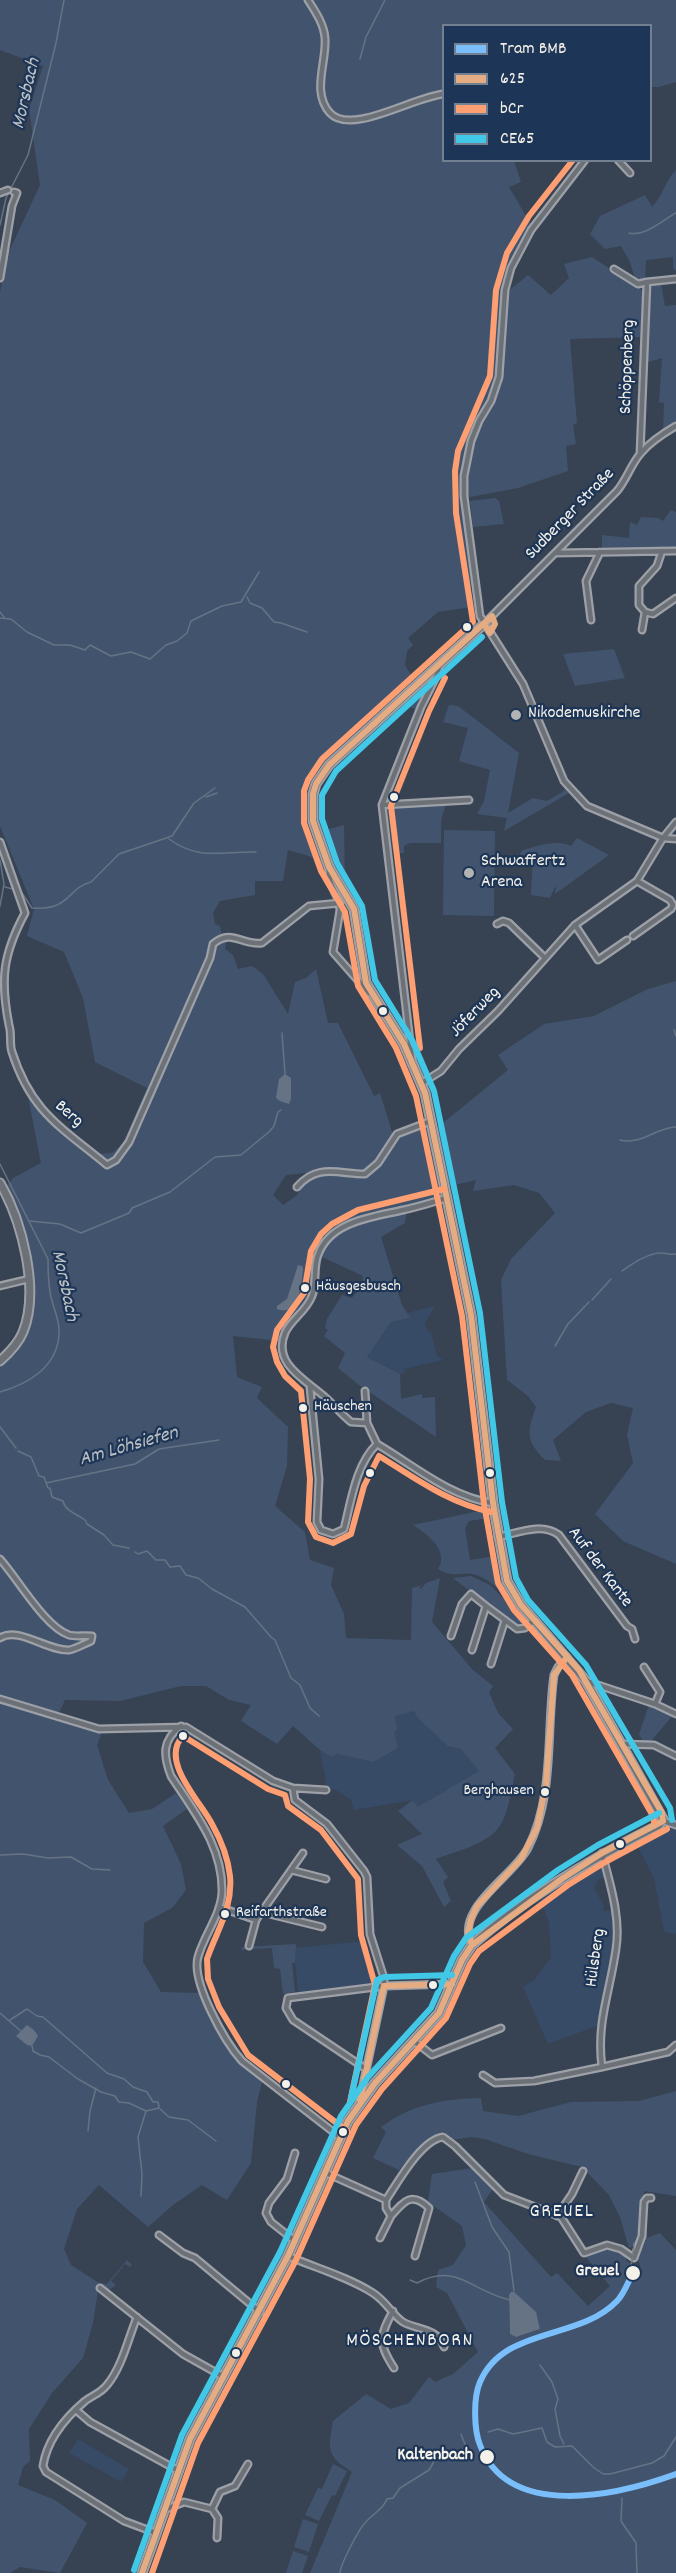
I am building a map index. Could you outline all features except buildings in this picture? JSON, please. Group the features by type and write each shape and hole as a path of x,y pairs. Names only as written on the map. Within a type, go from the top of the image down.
{"street":[{"path":"308,0 322,24 326,37 320,92 326,107 335,117 351,122 362,120 409,102 442,94"},
{"path":"583,162 531,230 512,268 505,290 499,377 491,401 479,421 467,454 464,496 480,615 523,684 564,781 578,798 587,806 663,838 676,839"},
{"path":"620,162 630,173"},
{"path":"0,193 8,190"},
{"path":"0,278 16,193"},
{"path":"614,269 638,284 676,279"},
{"name":"Schöppenberg","path":"640,454 646,282"},
{"name":"Sudberger Straße","path":"484,624 625,482 640,454 664,433 676,426"},
{"path":"555,553 676,551"},
{"path":"591,620 585,581 600,552"},
{"path":"662,552 657,566 639,586 639,605 645,612 657,613 676,598"},
{"path":"642,630 645,612"},
{"path":"374,998 362,973 358,923 354,909 329,867 313,820 312,802 316,784 328,765 484,624"},
{"path":"412,1062 382,805 421,707 437,675 439,665"},
{"path":"382,805 469,800"},
{"name":"Jöferweg","path":"422,1083 441,1071 575,925 637,881 663,838 676,822"},
{"name":"Berg","path":"0,842 21,894 25,913 10,942 2,970 2,1006 9,1025 11,1049 36,1104 107,1165 116,1160 132,1135 210,958 213,944 221,937 230,936 254,944 262,943 309,906 340,903"},
{"path":"329,867 328,880 340,903 333,952 374,998 401,1037 422,1083 471,1315 492,1503 510,1588 586,1681 662,1814 663,1821"},
{"path":"633,936 671,909 673,905 670,900 637,881"},
{"path":"497,924 503,921 509,923 545,958"},
{"path":"575,925 598,960 627,940"},
{"path":"297,1187 311,1174 322,1171 365,1173 378,1163 397,1134 431,1121"},
{"path":"0,1184 19,1230 29,1279 30,1301 25,1327 16,1345 0,1361"},
{"path":"367,1423 351,1422 292,1371 284,1356 282,1340 287,1328 301,1315 312,1295 318,1254 326,1242 339,1230 355,1221 447,1198"},
{"path":"0,1287 29,1279"},
{"path":"310,1387 319,1479 318,1527 329,1534 337,1534 344,1528 361,1470 370,1450 377,1444"},
{"path":"365,1391 367,1423 377,1444 471,1498 492,1503"},
{"name":"Auf der Kante","path":"498,1537 538,1528 560,1535 627,1626 632,1629 635,1639"},
{"path":"0,1559 48,1621 58,1630 72,1636 89,1635 92,1639 71,1650 62,1650 16,1634 0,1638"},
{"path":"451,1636 462,1604 471,1594 520,1630 534,1620"},
{"path":"472,1650 486,1606"},
{"path":"491,1664 505,1620"},
{"path":"472,1945 467,1929 474,1911 519,1862 534,1834 546,1787 554,1675 567,1657"},
{"path":"644,1667 660,1692 655,1704"},
{"path":"586,1681 655,1704 676,1714"},
{"path":"0,1699 99,1729 181,1726 191,1729 273,1781 293,1788 326,1790"},
{"path":"181,1726 167,1738 165,1757 171,1776 210,1836 217,1852 222,1891 219,1907 199,1953 197,1966 203,1992 234,2052 251,2069 341,2138"},
{"path":"621,1744 654,1745 676,1756"},
{"path":"293,1788 295,1800 327,1824 367,1877 370,1934 384,1978 384,1986 359,2104"},
{"path":"142,2573 190,2439 288,2256 348,2121 359,2104 439,2013 462,1960 472,1945 536,1897 602,1853 663,1821 676,1825"},
{"path":"249,1946 256,1920 303,1853"},
{"name":"Hülsberg","path":"602,1853 612,1890 617,1931 616,1949 600,2024 599,2045 602,2067"},
{"path":"291,1870 326,1879"},
{"path":"219,1907 256,1920"},
{"path":"261,1912 322,1927"},
{"path":"366,2069 293,2020 286,2003 288,1998 384,1986 452,1984"},
{"path":"414,2041 432,2055 501,2028"},
{"path":"483,2075 495,2083 534,2080 668,2052 676,2045"},
{"path":"391,2216 386,2208 386,2199 421,2151 441,2137 455,2146 512,2199 564,2220 584,2253 607,2245 621,2249 634,2258 642,2236 644,2202 647,2198 651,2198"},
{"path":"295,2153 287,2179 269,2203 266,2212 271,2222 295,2241"},
{"path":"557,2216 572,2194 583,2171"},
{"path":"326,2173 386,2199"},
{"path":"380,2238 391,2216 406,2200 411,2198 429,2208 415,2256"},
{"path":"159,2235 183,2253 195,2258 260,2312"},
{"path":"288,2256 372,2292 387,2303 401,2321 428,2330 443,2342 444,2347"},
{"path":"100,2288 183,2354 224,2376"},
{"path":"393,2311 381,2345 394,2368"},
{"path":"136,2317 110,2383 100,2393 88,2399 63,2423 50,2444 43,2463 46,2472 124,2521 156,2533"},
{"path":"76,2410 90,2422 179,2471"},
{"path":"212,2509 220,2492 235,2486 248,2464"},
{"path":"164,2510 184,2502 212,2509 218,2518 217,2538"}],"shaded area":[{"path":"0,0 676,0 676,82 659,87 652,87 652,24 442,24 442,162 514,162 521,182 509,187 532,226 511,262 502,312 507,292 528,275 551,295 569,278 564,264 592,257 642,290 642,337 570,339 577,423 573,425 576,444 566,446 568,471 518,488 465,498 464,512 473,585 468,587 471,607 438,612 408,638 413,645 407,651 405,665 414,680 307,778 306,817 326,877 312,857 288,850 283,881 255,881 255,895 220,901 213,913 215,924 220,926 222,935 230,935 225,949 233,955 238,969 252,966 263,974 288,1014 295,982 306,978 316,969 328,1023 338,1023 374,1096 380,1093 393,1135 426,1127 438,1127 508,1070 498,1055 544,1024 594,1016 648,989 676,981 676,1564 623,1541 595,1514 633,1463 627,1435 633,1408 611,1403 586,1412 553,1440 561,1461 545,1460 531,1441 530,1429 536,1407 528,1396 507,1380 501,1280 511,1259 555,1213 539,1193 514,1185 473,1191 476,1180 441,1188 442,1202 407,1210 405,1223 381,1237 402,1305 410,1318 391,1322 367,1357 400,1374 401,1399 422,1394 422,1398 435,1397 436,1437 359,1385 338,1368 345,1353 324,1336 328,1330 325,1328 327,1319 342,1295 352,1298 362,1284 363,1276 320,1256 311,1297 298,1316 294,1313 281,1341 233,1336 237,1377 262,1387 257,1398 288,1427 287,1466 275,1506 305,1532 310,1560 334,1568 331,1585 344,1614 346,1638 411,1640 412,1588 422,1585 419,1588 421,1589 426,1583 440,1578 432,1622 473,1670 493,1686 489,1692 498,1713 513,1729 495,1748 515,1774 506,1813 496,1831 481,1842 436,1859 448,1877 443,1882 451,1901 444,1907 422,1866 397,1845 422,1834 398,1811 413,1800 418,1807 479,1771 461,1749 448,1746 418,1718 414,1711 395,1716 397,1729 394,1733 398,1748 373,1762 337,1754 332,1757 320,1750 293,1726 277,1744 241,1721 251,1705 229,1700 206,1686 181,1686 120,1701 65,1700 56,1719 102,1732 97,1745 108,1780 129,1813 152,1809 176,1793 187,1809 163,1826 181,1864 186,1890 172,1908 144,1923 143,1962 161,1992 200,1993 228,2048 262,2082 257,2102 251,2163 227,2200 202,2185 173,2205 148,2227 99,2185 77,2209 64,2249 71,2265 99,2283 107,2284 127,2260 132,2265 130,2267 125,2264 111,2281 116,2285 107,2291 99,2284 93,2323 83,2358 52,2393 29,2429 30,2461 23,2467 18,2485 55,2500 87,2523 60,2573 20,2567 10,2573 0,2573 0,1364 22,1339 30,1278 5,1188 13,1178 41,1163 27,1091 49,1119 97,1154 112,1153 123,1143 147,1088 95,1062 83,998 64,952 27,936 34,909 0,826 0,292 7,256 40,185 29,109 43,66 0,50","holes":["314,1172 296,1196 283,1205 273,1195 286,1175"]},
{"path":"676,170 676,271 673,268 673,257 646,260 645,280 635,279 630,262 621,246 605,249 590,234 600,216 645,195 652,207"},
{"path":"661,283 665,306 676,305 676,422 663,430 664,403 659,402 662,358 645,363 648,285"},
{"path":"495,498 499,501 504,524 473,527 470,501"},
{"path":"671,510 676,512 676,550 602,550 602,535 629,538 630,522 637,525 641,517 658,518 663,521"},
{"path":"614,649 625,678 575,686 563,654"},
{"path":"430,677 432,680 418,710 404,705 380,728 378,726"},
{"path":"449,705 458,706 519,753 508,813 533,798 547,801 564,791 564,787 569,793 504,831 507,818 477,814 484,801 490,770 459,761 468,728 443,722"},
{"path":"352,748 354,749 334,768 322,784 318,803 322,831 344,825 345,888 321,839 314,798 323,775"},
{"path":"446,804 441,820 441,843 410,843 404,846 404,853 393,853 387,808"},
{"name":"Schwaffertz Arena","path":"444,830 495,831 494,916 443,915"},
{"path":"577,838 609,855 555,894 556,885 550,898 531,895 533,853 520,856 521,851 553,843 571,846"},
{"path":"285,1074 291,1078 289,1104 276,1098 279,1079"},
{"path":"298,1265 303,1268 302,1282 295,1304 284,1310 277,1309 277,1306 287,1299"},
{"path":"435,1306 425,1323 428,1332 431,1332 437,1356 443,1360 404,1369 405,1373 400,1374 367,1357 391,1322 409,1318 407,1313"},
{"path":"488,1509 491,1516 489,1518 469,1521 465,1528 470,1560 495,1556 501,1581 523,1613 485,1579 473,1574 450,1574 438,1569 441,1562 439,1549 430,1538 413,1525"},
{"path":"471,1576 490,1585 526,1621 522,1625 514,1625 453,1578"},
{"path":"649,1705 673,1715 652,1740 644,1743 639,1734"},
{"path":"414,1711 448,1745 461,1749 479,1771 418,1808 413,1800 354,1810 351,1800 327,1787 320,1750 332,1757 337,1754 373,1762 394,1733 394,1715"},
{"path":"676,1828 676,1934 664,1932 654,1878 635,1841 660,1830"},
{"path":"599,1862 602,1863 604,1878 599,1879 594,1888 603,1904 604,1911 611,1911 613,1945 598,2027 548,2044 523,1987 534,1980 551,1957 549,1923 545,1911 537,1902"},
{"path":"365,1941 378,1982 298,1992 294,1948"},
{"path":"296,1944 295,1963 292,1963 295,1992 283,1994 280,1969 274,1968 272,1948 241,1950 242,1947"},
{"path":"27,2025 38,2036 32,2046 27,2045 16,2036"},
{"path":"676,2091 676,2196 644,2191 647,2238 660,2233 676,2250 676,2573 310,2573 352,2472 337,2461 331,2451 333,2421 366,2394 391,2409 409,2403 429,2377 435,2382 453,2374 478,2352 447,2293 436,2287 438,2270 453,2265 466,2245 462,2226 428,2202 432,2174 473,2168 503,2196 492,2190 484,2202 551,2277 557,2273 588,2306 610,2286 584,2255 606,2248 615,2249 627,2254 626,2261 641,2269 638,2259 646,2240 629,2248 620,2217 609,2195 582,2167 528,2154 485,2139 471,2137 452,2140 444,2131 414,2152 399,2170 373,2158 386,2132 381,2127 417,2108 454,2100 481,2098 483,2111 518,2116 571,2102 639,2101","holes":["509,2295 537,2316 540,2329 516,2337 510,2334"]},
{"path":"514,2292 536,2312 540,2329 516,2337 510,2334 509,2295"},
{"path":"78,2439 129,2469 121,2482 69,2453"},
{"path":"333,2464 347,2471 319,2521 305,2515 318,2488 322,2489"},
{"path":"303,2519 318,2524 309,2552 294,2547"},
{"path":"293,2551 308,2556 302,2573 286,2573"}],"waterway":[{"name":"Morsbach","path":"0,225 6,198 28,155 56,43 64,0"},
{"path":"360,59 366,37 385,0"},
{"path":"629,233 641,233 676,213"},
{"path":"0,618 11,619 27,632 54,645 70,645 85,650 90,645 111,656 131,652 150,659 166,645 177,641 187,633 191,621 222,606 241,602 259,572"},
{"path":"247,597 250,603 262,608 274,622 307,632"},
{"path":"0,612 4,617"},
{"path":"20,890 32,908 45,908 61,903 77,889 91,882 119,854 172,836 194,803 215,788"},
{"path":"206,797 217,793"},
{"path":"169,839 180,846 200,853 256,852"},
{"name":"Morsbach","path":"0,860 4,884 0,906"},
{"path":"5,887 13,889"},
{"path":"674,1030 676,1036"},
{"path":"282,1033 285,1074"},
{"path":"29,1221 60,1224 81,1233 129,1213 132,1208 170,1192 215,1157 241,1155 270,1131 281,1110"},
{"path":"620,1140 635,1140 676,1127"},
{"name":"Morsbach","path":"0,1164 48,1259 50,1290 59,1329 53,1355 40,1372 31,1379 0,1392"},
{"path":"622,1271 652,1254 676,1254"},
{"path":"592,1300 611,1279"},
{"path":"555,1346 568,1324 589,1302"},
{"path":"0,1427 16,1448"},
{"name":"Am Löhsiefen","path":"46,1483 135,1464 159,1449 219,1440"},
{"path":"18,1451 31,1457 39,1476 44,1477 50,1488 52,1497 63,1501 69,1510 104,1535 113,1545 129,1548"},
{"path":"135,1552 138,1554 147,1551 156,1560 165,1560 170,1567 180,1566 186,1575 198,1578 212,1589 245,1607 275,1640 291,1678 300,1685 310,1708 319,1716"},
{"path":"0,1855 71,1857 92,1869 110,1870"},
{"path":"10,2020 27,2009 43,2017 107,2073 124,2079 133,2087 147,2092 153,2102 158,2102 159,2107"},
{"path":"0,2013 22,2032"},
{"path":"32,2046 33,2051 49,2057 78,2079 101,2092 115,2096 119,2102 129,2103 146,2111 159,2108 169,2117 188,2120 216,2141"},
{"path":"88,2131 96,2088"},
{"path":"141,2196 142,2174 138,2137 146,2111"},
{"name":"MÖSCHENBORN","path":"475,2182 492,2227 509,2252 514,2291"},
{"path":"410,2280 417,2283 431,2277 455,2277 498,2297 511,2300"},
{"name":"MÖSCHENBORN","path":"540,2365 552,2382 558,2399 555,2409 560,2436 564,2444"},
{"name":"Kaltenbach","path":"488,2432 498,2429 513,2434 542,2428 547,2442 555,2447 572,2446 603,2474 652,2463 664,2456 676,2437"},
{"path":"461,2434 466,2447"},
{"name":"Kaltenbach","path":"340,2573 346,2555 362,2527 387,2499 393,2498 400,2488 429,2470 436,2458 442,2454 455,2453 469,2446"},
{"path":"622,2498 621,2521 636,2543 637,2573"}],"tram line":[{"path":"575,2325 602,2311 619,2295 630,2273 634,2243"},
{"name":"BMB","path":"633,2273 617,2301 601,2314 583,2323 524,2342 506,2351 491,2364 480,2382 476,2396 476,2431 480,2445 494,2469 515,2485 539,2493 567,2496 596,2494 625,2489 676,2474"}],"transit line":[{"name":"bCr","path":"571,162 529,216 507,253 496,290 490,376 458,451 455,471 456,513 473,622 322,759 308,780 304,791 304,823 321,871 345,912 358,986 396,1048 416,1096 462,1316 484,1504 498,1583 514,1610 572,1675 653,1816 654,1822"},
{"name":"625","path":"484,624 490,633 495,624 492,616 329,765 316,784 313,794 313,821 329,867 354,909 366,983 404,1044 425,1093 471,1315 493,1503 507,1581 521,1605 579,1670 662,1813 663,1821"},
{"name":"CE65","path":"482,637 336,771 322,795 322,819 337,863 362,906 375,980 412,1040 434,1091 480,1313 502,1502 516,1578 528,1600 586,1665 670,1808 672,1820"},
{"name":"bCr","path":"420,1048 391,806 429,711 445,678"},
{"name":"bCr","path":"444,1189 358,1210 332,1224 321,1234 311,1251 304,1293 277,1330 273,1347 277,1362 285,1376 301,1391 310,1479 308,1522 316,1537 333,1543 351,1534 364,1486 379,1456 446,1496 460,1503 491,1512"},
{"name":"625","path":"472,1945 468,1932 477,1906 521,1859 537,1828 546,1785 554,1675 567,1657"},
{"name":"bCr","path":"347,2131 248,2055 219,2007 208,1979 207,1959 227,1909 230,1876 226,1856 218,1836 178,1768 177,1746 183,1736 268,1789 285,1795 288,1806 321,1830 358,1879 361,1935 375,1985 350,2102"},
{"name":"CE65","path":"134,2570 182,2435 280,2252 341,2116 368,2077 431,2008 454,1956 466,1938 558,1870 598,1845 659,1813"},
{"name":"625","path":"142,2573 190,2439 288,2256 348,2121 375,2083 439,2013 462,1960 472,1945 563,1878 602,1853 663,1821"},
{"name":"bCr","path":"152,2573 198,2443 296,2260 356,2125 382,2089 446,2018 470,1964 479,1951 568,1885 667,1829"},
{"name":"CE65","path":"351,2098 377,1980 384,1977 452,1975"},
{"name":"625","path":"384,1986 452,1984"},
{"name":"625","path":"360,2100 384,1986"}],"place":[{"name":"Nikodemuskirche","path":"516,715"},
{"name":"Schwaffertz Arena","path":"469,873"},
{"name":"Häusgesbusch","path":"305,1288"},
{"name":"Häuschen","path":"303,1408"},
{"name":"Berghausen","path":"545,1792"},
{"name":"Reifarthstraße","path":"225,1914"},
{"name":"Greuel","path":"633,2273"},
{"name":"Kaltenbach","path":"487,2457"}],"district":[{"name":"GREUEL","path":"562,2213"},
{"name":"MÖSCHENBORN","path":"410,2342"}]}
